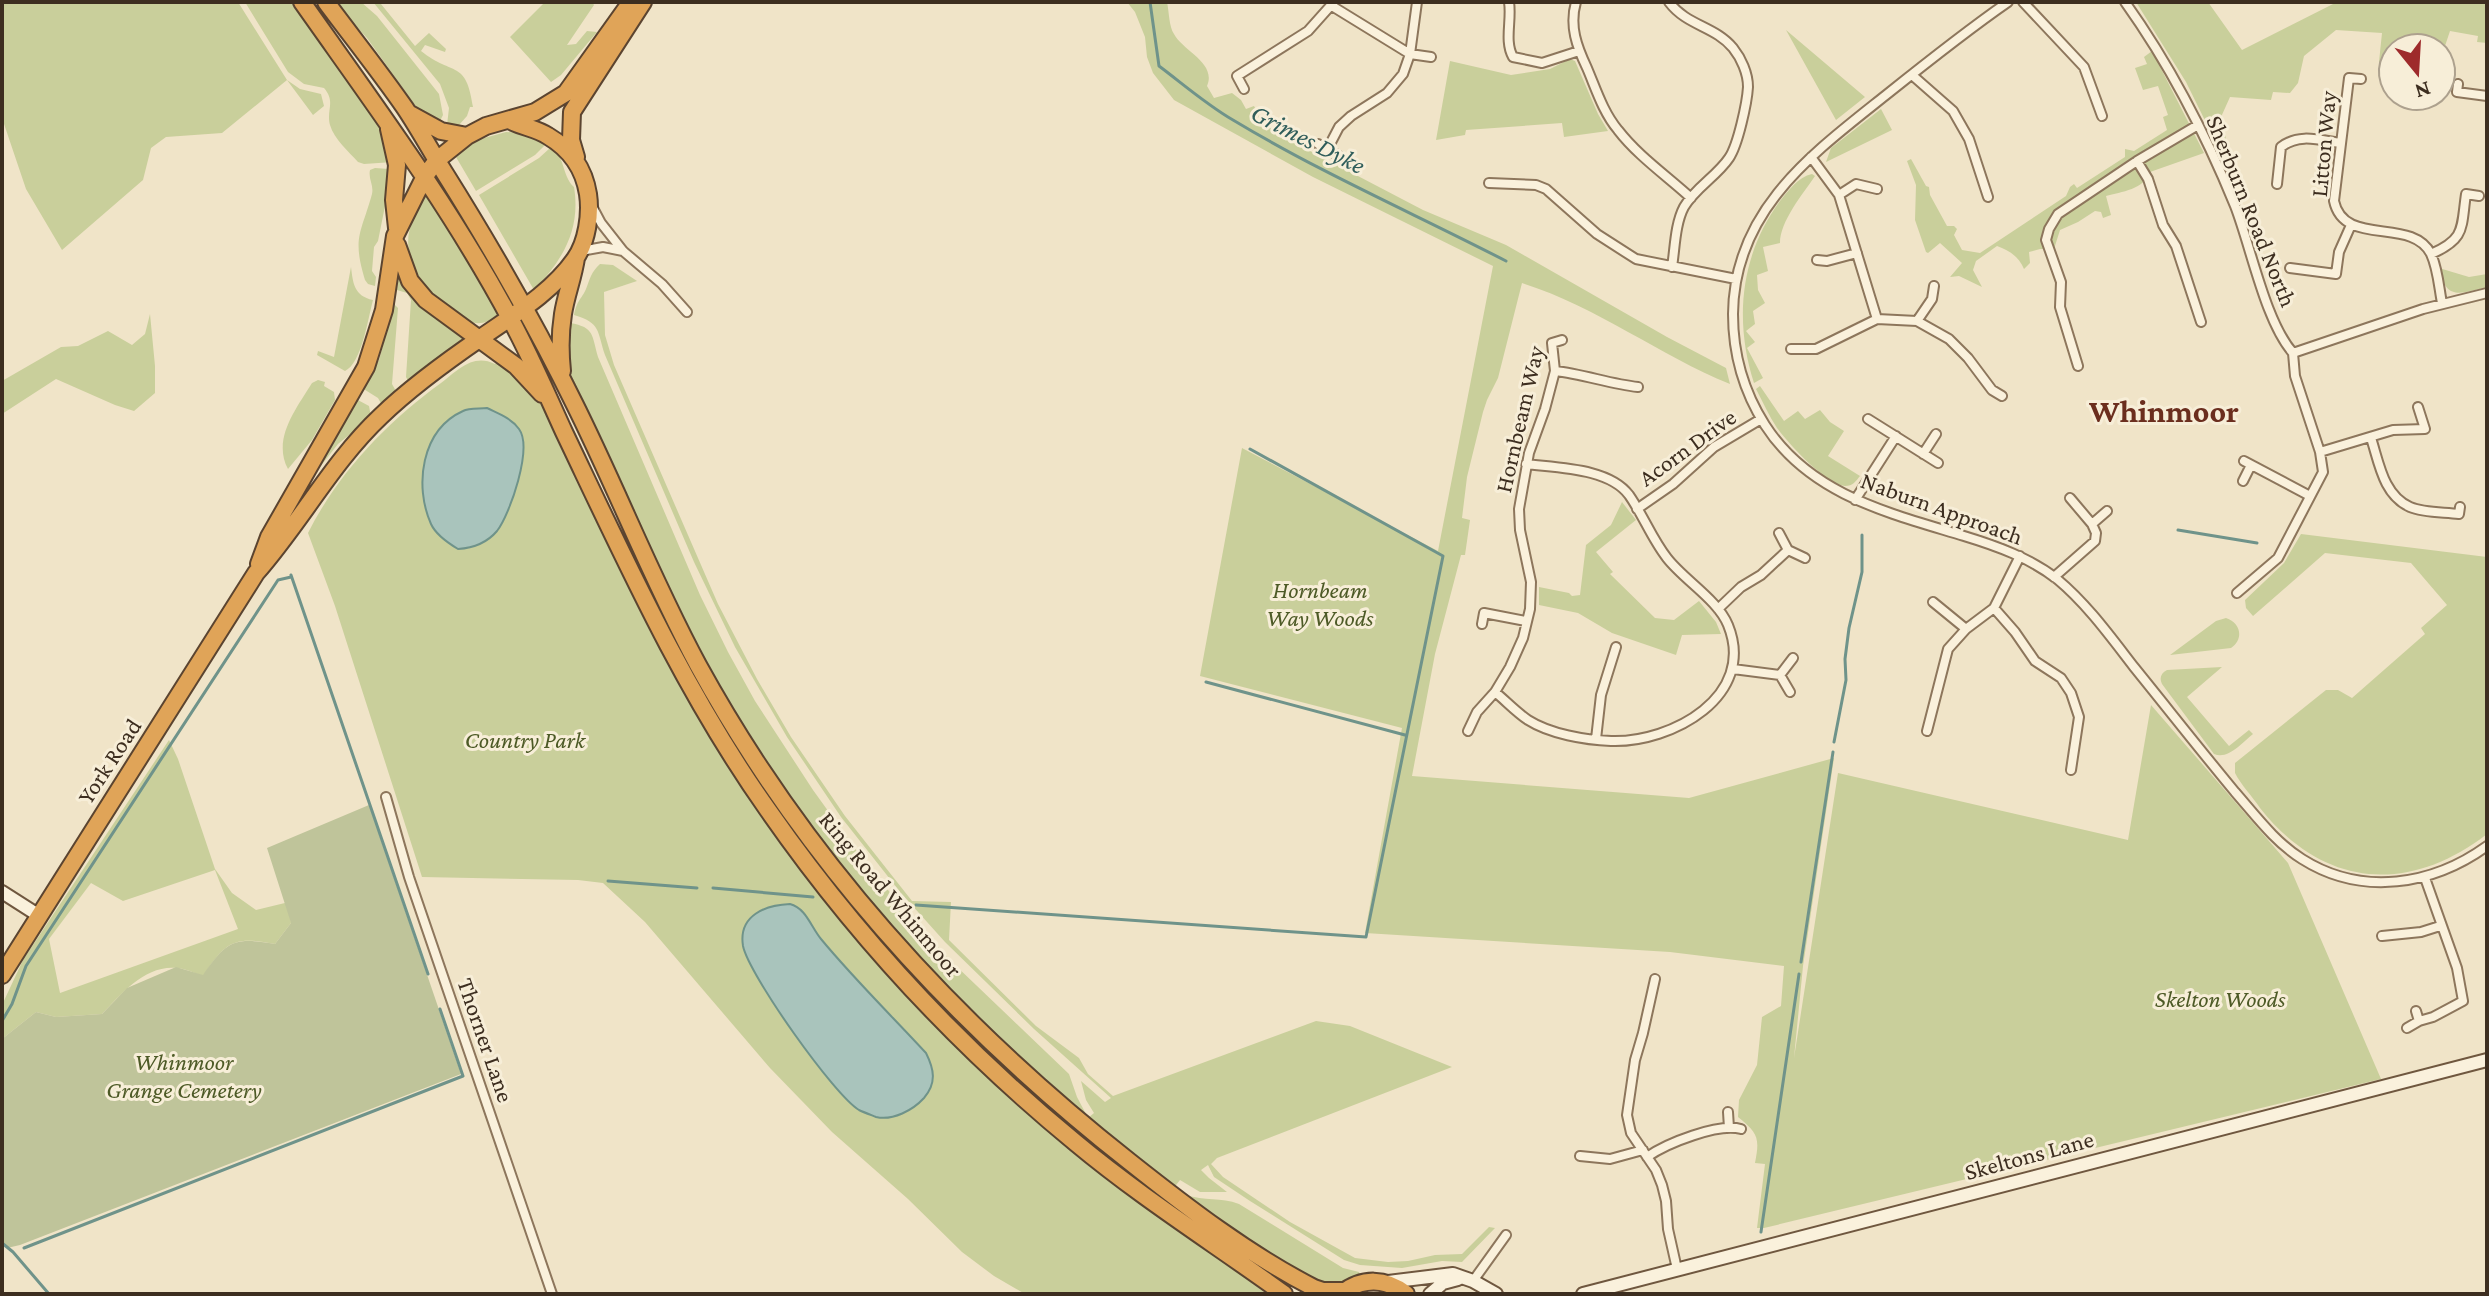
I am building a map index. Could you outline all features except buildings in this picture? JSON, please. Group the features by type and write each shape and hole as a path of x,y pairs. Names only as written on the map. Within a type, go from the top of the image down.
{"highway":[{"name":"Ring Road Whinmoor","path":"302,2 425,176 510,318 684,677 767,809 837,902 914,991 977,1054 1080,1146 1306,1284 1323,1291 1343,1292"},
{"name":"Ring Road Whinmoor","path":"326,2 408,113 525,307 699,665 735,728 845,884 907,957 996,1047 1164,1199 1284,1294"},
{"path":"396,233 425,176 437,160 467,136 486,126 546,107 566,93 631,2"},
{"path":"589,200 571,140 572,112 643,2"},
{"path":"408,113 441,131 467,136"},
{"path":"386,117 397,165 394,200 396,233"},
{"path":"509,120 548,135 569,152 579,166"},
{"name":"Ring Road Whinmoor","path":"563,380 561,336 577,255 585,235 589,200"},
{"name":"Ring Road Whinmoor","path":"396,233 410,281 432,305 526,375 554,410"},
{"name":"York Road","path":"2,975 256,573 269,537 370,358 384,310 396,233"},
{"name":"York Road","path":"256,573 283,543 331,471 356,441 404,396 555,282 577,255"},
{"path":"1343,1292 1364,1282 1384,1282 1406,1294"}],"street":[{"path":"1327,150 1339,127 1387,93 1403,74 1410,54 1417,2"},
{"path":"1509,2 1511,19 1508,44 1513,57 1542,63 1579,51"},
{"path":"1576,2 1573,25 1579,51 1605,110 1635,148 1691,198"},
{"path":"1669,2 1687,19 1723,38 1734,49 1742,62 1748,89 1732,153 1691,198 1680,216 1672,267"},
{"name":"Naburn Approach","path":"2008,2 1811,157 1783,184 1758,218 1742,255 1733,315 1737,357 1761,419 1776,442 1806,472 1832,489 1855,500 1997,546 2054,577 2080,600 2263,826 2290,851 2314,866 2343,878 2378,882 2425,878 2454,867 2487,846"},
{"path":"2023,2 2084,67 2102,116"},
{"name":"Sherburn Road North","path":"2125,2 2172,75 2234,206 2279,332 2293,353 2295,376 2320,452"},
{"path":"1244,89 1233,78 1308,31 1333,4 1410,54 1431,57"},
{"path":"1912,75 1953,111 1969,139 1988,197"},
{"name":"Litton Way","path":"2361,79 2349,78 2334,201 2339,216 2351,225 2407,236 2431,254"},
{"path":"2458,84 2457,92 2487,96"},
{"path":"2078,366 2060,307 2061,282 2046,240 2049,229 2058,214 2198,125"},
{"path":"1739,127 1749,130"},
{"path":"2277,184 2281,147 2288,142 2300,138 2340,143"},
{"path":"1318,144 1339,156"},
{"path":"1811,157 1839,195 1877,319"},
{"path":"2137,161 2148,179 2163,225 2176,246 2201,322"},
{"path":"1489,183 1536,185 1546,189 1597,234 1636,259 1736,279"},
{"path":"1839,195 1856,184 1877,189"},
{"path":"2442,303 2431,254 2450,245 2459,236 2466,194 2479,196"},
{"path":"589,200 601,223 623,251 662,284 687,312"},
{"path":"2290,268 2336,274 2339,252 2351,225"},
{"path":"577,255 603,247 623,251"},
{"path":"1817,260 1827,261 1857,253"},
{"path":"1917,321 1932,299 1934,286"},
{"path":"2293,353 2385,320 2487,293"},
{"path":"1791,349 1816,349 1877,319 1917,321 1949,339 1992,390 2002,396"},
{"name":"Hornbeam Way","path":"1468,731 1517,652 1532,597 1519,519 1526,464 1555,371 1552,343 1562,340"},
{"path":"1555,371 1579,373 1613,384 1638,387"},
{"path":"2237,593 2278,558 2323,472 2320,452 2393,430 2425,429 2418,407"},
{"name":"Acorn Drive","path":"1637,509 1673,484 1714,447 1761,419"},
{"path":"1868,419 1938,463"},
{"path":"1923,454 1936,434"},
{"path":"1855,500 1896,436"},
{"path":"2371,438 2385,483 2398,500 2411,507 2459,514 2460,507"},
{"path":"2243,481 2248,463 2310,496"},
{"path":"1495,692 1531,721 1563,733 1596,739 1630,740 1683,725 1713,701 1733,669 1734,644 1725,618 1668,559 1628,494 1609,479 1595,474 1526,464"},
{"path":"2054,577 2095,541 2092,524 2070,498"},
{"path":"2092,524 2107,511"},
{"path":"1779,533 1788,550 1805,558"},
{"path":"1718,609 1788,550"},
{"path":"1927,731 1948,649 1966,629 1994,608 2020,556"},
{"path":"1933,602 1966,629"},
{"path":"1994,608 2035,661 2061,678 2071,693 2079,717 2071,770"},
{"path":"1482,624 1484,613 1526,621"},
{"path":"1596,739 1601,695 1616,647"},
{"path":"1780,675 1793,658"},
{"path":"1733,669 1780,675"},
{"path":"1780,675 1790,692"},
{"name":"Thorner Lane","path":"386,797 409,877 552,1294"},
{"path":"2407,1028 2463,1001 2457,968 2425,878"},
{"path":"2,892 38,915"},
{"path":"2382,936 2421,932 2440,926"},
{"path":"1655,979 1629,1092 1627,1115 1631,1133 1656,1170 1666,1201 1668,1229 1677,1269"},
{"path":"2416,1011 2419,1021"},
{"name":"Skeltons Lane","path":"1583,1294 2487,1060"},
{"path":"1728,1112 1729,1128"},
{"path":"1580,1156 1610,1159 1645,1154 1729,1128 1741,1129"},
{"path":"1430,1294 1443,1283 1469,1279 1506,1235"},
{"path":"1384,1282 1441,1274 1469,1279 1496,1294"}],"green space":[{"path":"2,2 238,2 287,80 222,133 166,137 151,148 143,180 62,250 26,189 2,118"},
{"path":"245,2 295,2 383,123 393,162 364,164 346,150 330,125 328,93 324,88 304,84 288,72"},
{"path":"333,2 361,2 377,16 439,94 443,115 438,125 422,115 367,38"},
{"path":"373,2 381,4 415,46 429,33 446,49 445,52 425,45 421,51 457,71 467,82 473,107 459,125 447,125 449,108 440,84"},
{"path":"545,2 592,2 594,5 567,45 576,44 587,31 597,32 561,75 551,82 510,37"},
{"path":"1127,2 1167,2 1172,31 1203,64 1209,78 1207,86 1214,98 1232,93 1246,109 1254,106 1263,123 1289,140 1423,210 1506,245 1726,368 1730,384 1576,304 1522,283 1498,378 1483,412 1467,477 1462,518 1470,520 1465,555 1461,555 1435,654 1412,776 1689,798 1834,758 1803,966 1794,1058 1838,773 2128,840 2151,705 2288,863 2381,1079 1757,1228 1765,1164 1755,1163 1756,1137 1738,1117 1739,1100 1757,1065 1762,1017 1781,1006 1784,966 1670,952 1365,933 1402,728 1200,676 1242,448 1438,551 1493,266 1313,177 1174,100 1153,73 1145,37 1135,12"},
{"path":"2136,2 2208,2 2242,50 2337,2 2487,2 2487,43 2477,42 2478,36 2450,31 2336,30 2304,56 2298,83 2290,93 2273,92 2271,100 2230,97 2221,117 2229,152 2222,155 2186,82"},
{"path":"1786,30 1865,97 1836,120"},
{"path":"2152,51 2204,153 2150,172 2138,186 2106,196 2111,215 2103,218 2101,212 2095,211 2060,230 2054,249 2029,252 2030,263 2024,269 2013,254 1997,246 1976,261 1973,270 1982,287 1959,276 1950,277 1962,263 1940,243 1926,252 1915,220 1916,185 1907,161 1911,159 1929,187 1930,195 1947,226 1957,229 1954,235 1962,250 1980,253 2066,196 2074,184 2077,188 2125,157 2125,149 2134,151 2167,130 2163,117 2168,115 2158,86 2143,90 2135,68 2147,64 2144,57"},
{"path":"1570,59 1575,61 1608,131 1564,137 1562,123 1466,130 1465,135 1436,140 1450,61 1511,75 1550,69"},
{"path":"287,80 300,89 321,94 324,106 313,115"},
{"path":"1881,109 1892,130 1826,162 1831,148"},
{"path":"506,132 523,133 545,145 535,155 476,191 456,157 477,140"},
{"path":"550,148 559,155 574,187 575,217 568,243 534,290 479,195"},
{"path":"389,169 389,186 378,241 374,247 372,271 376,277 375,286 365,280 359,244 372,194 370,170"},
{"path":"1812,174 1815,176 1793,208 1780,243 1763,247 1768,271 1757,275 1758,290 1765,303 1753,311 1755,324 1746,331 1755,342 1747,348 1763,378 1754,383 1744,336 1744,289 1749,266 1756,244 1780,201 1798,181"},
{"path":"427,192 500,314 492,319 478,323 465,320 443,308 435,295 421,287 411,260 408,239 413,218"},
{"name":"Country Park","path":"600,264 613,265 637,281 604,292 605,335 614,365 718,604 791,737 845,816 912,901 951,902 949,940 1036,1026 1079,1058 1088,1074 1113,1096 1316,1021 1350,1026 1452,1067 1217,1158 1211,1164 1223,1177 1290,1222 1355,1258 1388,1262 1462,1254 1489,1227 1495,1228 1462,1262 1442,1261 1402,1268 1360,1265 1344,1260 1214,1177 1208,1165 1201,1170 1227,1192 1200,1192 1180,1180 1155,1212 1267,1294 1025,1294 962,1252 832,1132 770,1068 645,922 603,883 422,877 335,606 308,533 349,469 402,414 466,364 480,360 495,364 499,360 539,399 570,466 815,883 1065,1140 1088,1119 1055,1092 916,958 816,837 750,739 682,621 569,375 565,322 574,324 586,328 592,336 598,357 700,595 728,652 755,701 813,790 901,906 953,963 1069,1074 1088,1118 1094,1113 1086,1100 1081,1081 1105,1102 1111,1098 1034,1029 945,942 901,893 841,817 787,737 735,647 694,562 605,355 597,329 589,321 574,315 591,276"},
{"path":"351,267 358,292 373,300 360,350 345,371 317,355 318,351 334,357"},
{"path":"2439,268 2469,277 2487,274 2487,287 2462,293 2450,291"},
{"path":"400,276 421,304 467,338 409,383 406,377 411,300 407,293 397,290"},
{"path":"394,304 398,308 392,384 397,393 382,405 378,398 362,388 379,360"},
{"path":"150,314 155,393 134,411 56,379 2,414 2,381 61,347 78,346 108,331 132,345 145,334"},
{"path":"318,380 325,382 324,386 334,392 335,400 312,440 288,469 284,458 284,435 299,403 312,383"},
{"path":"1760,386 1784,421 1798,411 1805,419 1820,410 1830,422 1844,431 1828,456 1860,476 1856,481 1848,486 1837,484 1799,453 1771,419 1756,389"},
{"path":"356,399 369,406 371,417 338,444 309,481"},
{"path":"1622,502 1636,520 1596,552 1613,572 1610,574 1655,618 1674,620 1699,601 1716,622 1721,634 1682,635 1676,655 1612,633 1578,613 1539,605 1539,587 1572,596 1580,595 1586,545 1611,525"},
{"path":"2301,534 2487,557 2487,834 2457,854 2427,867 2397,874 2368,874 2339,867 2311,854 2285,835 2260,808 2235,773 2235,763 2326,690 2338,690 2352,698 2425,634 2421,628 2447,605 2411,563 2325,553 2253,616 2246,608 2245,600 2284,563"},
{"path":"2226,618 2238,627 2239,632 2238,640 2231,648 2170,655 2216,621"},
{"path":"2222,667 2187,697 2229,746 2249,730 2253,734 2235,750 2219,755 2214,754 2162,684 2161,678 2167,670"},
{"path":"169,740 215,869 232,893 256,910 289,902 291,923 275,944 240,941 225,948 203,976 178,968 155,971 136,982 102,1014 56,1017 36,1012 2,1039 2,1005 23,960","holes":["215,870 238,929 60,993 49,939 91,883 123,901"]},
{"name":"Whinmoor Grange Cemetery","path":"369,805 461,1074 7,1248 2,1243 2,1039 36,1012 56,1017 102,1014 127,988 176,967 203,975 218,955 232,944 249,941 275,944 291,923 267,848"},
{"path":"1186,1195 1239,1204 1343,1268 1360,1275 1336,1284 1319,1283 1288,1268"}],"water":[{"path":"487,408 509,419 519,429 523,438 522,465 508,511 497,531 479,544 458,549 439,535 431,524 423,493 425,460 438,431 449,420 465,410"},
{"path":"790,904 804,914 859,983 926,1053 932,1070 931,1087 914,1107 896,1116 882,1118 859,1110 813,1059 760,982 743,946 745,926 749,919 763,910"}],"waterway":[{"name":"Grimes Dyke","path":"1150,2 1159,66 1204,101 1300,158 1506,261"},
{"path":"916,905 1366,937 1443,556 1250,449"},
{"path":"2178,530 2257,543"},
{"path":"1834,742 1846,680 1849,628 1862,572 1862,535"},
{"path":"291,575 428,974"},
{"path":"2,1021 26,966 278,580 291,577"},
{"path":"1206,682 1405,735"},
{"path":"1801,962 1833,752"},
{"path":"608,881 697,888"},
{"path":"713,888 813,897"},
{"path":"1761,1232 1799,974"},
{"path":"24,1248 463,1076 440,1009"},
{"path":"2,1243 49,1294"}],"district":[{"name":"Whinmoor","path":"2164,411"}],"park label":[{"name":"Hornbeam Way Woods","path":"1320,603"},
{"name":"Skelton Woods","path":"2220,998"}]}
